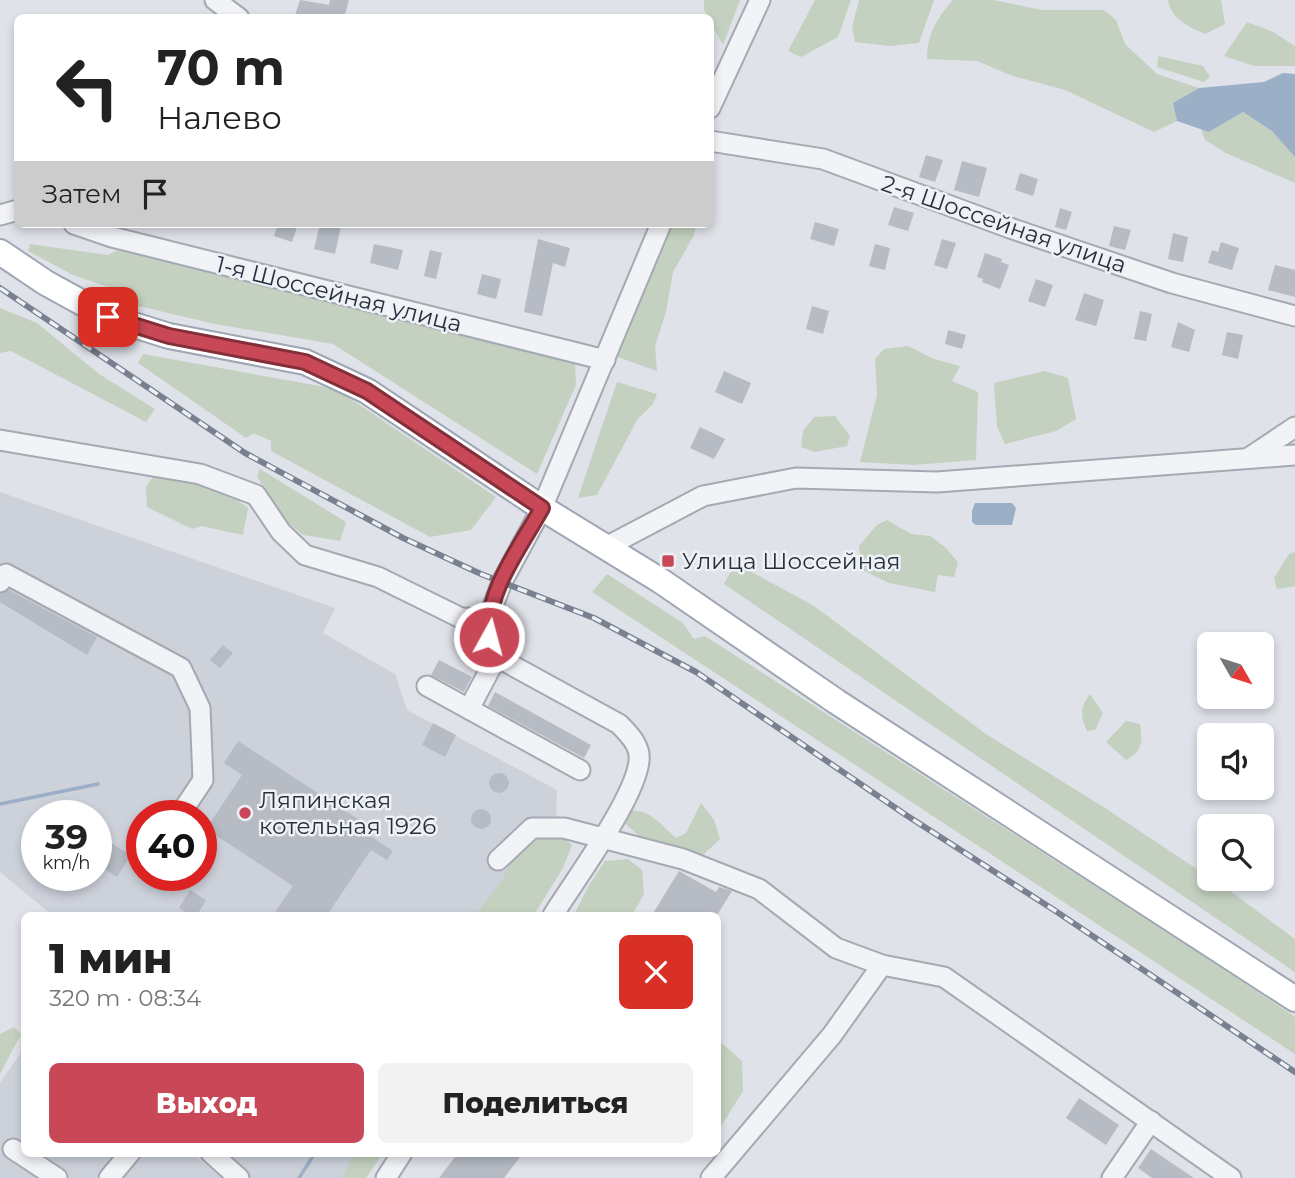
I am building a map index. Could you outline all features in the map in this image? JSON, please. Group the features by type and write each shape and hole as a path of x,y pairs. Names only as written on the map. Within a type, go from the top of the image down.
{"main road":[{"path":"0,252 46,283 108,317 169,336 305,362 367,391 837,702 1295,999"}],"street":[{"path":"215,0 234,14"},
{"path":"714,99 760,0"},
{"name":"2-я Шоссейная улица","path":"714,142 823,159 1010,228 1172,283 1295,316"},
{"name":"1-я Шоссейная улица","path":"86,228 112,237 605,360"},
{"path":"555,912 633,784 640,758 634,740 620,724 506,662 498,654 489,637 488,619 502,582 542,508 659,228"},
{"path":"1249,458 1295,427"},
{"path":"0,440 200,474 256,495 281,532 305,555 378,577 461,618 488,619"},
{"path":"606,547 703,496 796,478 937,482 1295,455"},
{"path":"0,582 6,574 181,668 200,708 203,780 190,800"},
{"path":"469,709 498,654"},
{"path":"426,686 580,770"},
{"path":"498,860 533,828 564,828 683,859 759,889 836,948 882,965 944,978 1231,1178"},
{"path":"710,1178 832,1035 882,965"},
{"path":"1112,1178 1151,1121"},
{"path":"13,1149 21,1154"},
{"path":"25,1157 57,1178"},
{"path":"110,1178 127,1157"},
{"path":"215,1157 239,1178"},
{"path":"386,1178 399,1157"}],"shaded area":[{"path":"0,492 335,608 323,633 395,674 407,710 557,790 555,845 513,912 48,912 23,891 112,891 112,800 21,800 21,889 0,872"},
{"path":"21,1052 21,1157 197,1157 222,1178 0,1178 0,1083"},
{"path":"225,1157 360,1157 347,1178 249,1178"}],"green space":[{"path":"704,0 740,0 723,45 714,28 714,14 706,14"},
{"path":"815,0 851,0 838,37 801,57 788,51"},
{"path":"859,0 934,0 919,43 890,46 855,42 852,27"},
{"path":"953,0 993,0 1042,10 1104,10 1116,20 1125,44 1157,74 1199,88 1174,103 1177,121 1154,132 1065,90 1010,75 977,61 927,59 934,27"},
{"path":"1168,0 1221,0 1225,24 1205,34 1199,32 1177,17"},
{"path":"1247,22 1273,32 1295,46 1295,66 1254,66 1224,56"},
{"path":"1158,56 1203,66 1210,77 1204,82 1157,67"},
{"path":"1243,112 1272,131 1295,157 1295,183 1226,153 1205,140 1201,129 1209,132"},
{"path":"670,228 696,228 673,272 666,312 655,346 657,371 612,355"},
{"path":"30,244 108,255 118,250 575,358 576,385 537,474 333,344 215,324 130,304 108,287 73,275 28,251"},
{"path":"0,308 37,323 99,374 155,409 146,422 11,351 0,353"},
{"path":"908,346 934,359 960,366 952,381 978,392 976,460 914,465 860,462 877,395 875,359 884,349"},
{"path":"143,354 336,389 496,497 471,530 430,537 271,451 271,441 254,433 246,438 138,363"},
{"path":"1045,371 1068,378 1076,419 1056,431 1005,444 997,427 994,383"},
{"path":"617,382 657,394 653,404 637,420 597,495 578,498"},
{"path":"835,416 850,436 847,446 814,452 801,447 803,431 814,417"},
{"path":"260,469 346,522 340,541 303,535 279,515 257,476"},
{"path":"155,474 204,485 238,501 248,508 243,535 201,526 192,529 147,507 146,487"},
{"path":"887,520 911,534 930,536 945,547 958,562 954,577 938,575 935,592 889,583 862,570 859,546 877,525"},
{"path":"1295,552 1295,586 1277,589 1274,578 1289,554"},
{"path":"748,570 814,606 986,734 1197,869 1197,891 1233,893 1295,939 1295,972 724,584 731,571"},
{"path":"607,574 683,623 694,639 705,636 1295,1017 1295,1054 592,592"},
{"path":"1090,694 1103,713 1095,730 1087,731 1082,712"},
{"path":"1126,721 1140,724 1141,736 1138,750 1126,760 1106,742"},
{"path":"701,803 714,820 720,839 701,857 648,844 626,824 629,811 643,812 676,838 686,833"},
{"path":"552,828 572,845 563,868 536,912 478,912 502,880 523,839"},
{"path":"628,859 642,870 644,894 634,912 576,912 588,887 605,861"},
{"path":"14,1027 21,1034 0,1074 0,1034"},
{"path":"721,1043 742,1061 743,1091 721,1126"},
{"path":"353,1157 380,1157 366,1178 342,1178"}],"water":[{"path":"1283,73 1295,74 1295,157 1272,131 1243,112 1209,132 1177,121 1173,103 1199,88 1264,82"},
{"path":"975,503 1012,503 1016,508 1012,525 976,525 972,522"}],"building":[{"path":"300,0 329,5 330,0 349,0 345,14 295,14"},
{"path":"926,155 943,160 935,182 919,177"},
{"path":"962,161 987,168 979,197 954,190"},
{"path":"1020,173 1038,179 1033,196 1015,190"},
{"path":"894,207 914,213 908,231 888,225"},
{"path":"1060,208 1072,212 1066,230 1055,227"},
{"path":"815,222 839,229 834,246 810,239"},
{"path":"1114,226 1131,230 1125,250 1109,246"},
{"path":"277,228 297,228 292,242 274,236"},
{"path":"319,228 341,228 335,254 314,249"},
{"path":"1173,233 1188,237 1183,262 1168,259"},
{"path":"538,239 570,248 565,267 553,263 542,316 524,312"},
{"path":"942,239 956,243 947,269 934,265"},
{"path":"1221,242 1239,248 1232,270 1208,263 1212,250 1218,252"},
{"path":"374,244 403,250 398,270 370,263"},
{"path":"875,244 890,248 885,270 869,266"},
{"path":"430,250 442,253 436,279 424,276"},
{"path":"985,253 1002,259 1001,262 1009,265 1000,289 982,282 983,279 977,277"},
{"path":"1275,265 1295,270 1295,297 1268,290"},
{"path":"482,274 501,279 496,299 477,294"},
{"path":"1036,279 1053,285 1045,307 1028,301"},
{"path":"1084,293 1104,300 1096,326 1075,320"},
{"path":"812,306 829,311 823,334 806,329"},
{"path":"1140,311 1152,314 1146,341 1134,339"},
{"path":"1178,322 1195,330 1189,352 1171,347"},
{"path":"948,330 966,335 962,349 945,344"},
{"path":"1227,332 1243,335 1238,359 1222,355"},
{"path":"724,371 751,383 742,404 715,392"},
{"path":"700,427 725,439 714,459 690,448"},
{"path":"9,590 97,637 87,655 0,602 0,594"},
{"path":"223,645 233,653 220,668 210,660"},
{"path":"439,660 472,677 464,692 431,675"},
{"path":"495,692 591,745 584,758 488,706"},
{"path":"433,723 456,735 445,757 422,745"},
{"path":"238,741 373,829 369,835 393,851 387,860 371,850 329,912 275,912 293,886 217,836 217,812 242,775 224,763"},
{"path":"495,773 503,773 509,783 503,793 495,793 489,787 489,779"},
{"path":"477,809 485,809 491,819 485,829 477,829 471,823 471,815"},
{"path":"112,844 126,852 126,863 117,877 112,874"},
{"path":"679,871 716,892 719,887 732,891 719,912 654,912"},
{"path":"189,891 206,900 199,912 186,912 179,908"},
{"path":"1079,1098 1119,1125 1106,1145 1066,1118"},
{"path":"1151,1149 1194,1178 1152,1178 1138,1168"},
{"path":"455,1157 520,1157 504,1178 439,1178"}],"waterway":[{"path":"0,804 98,784"},
{"path":"299,1178 312,1157"}],"railway":[{"path":"0,288 245,453 403,538 481,574 594,618 696,672 906,815 1054,910 1295,1072"}],"place":[{"name":"Улица Шоссейная","path":"668,561"},
{"name":"Ляпинская котельная 1926","path":"245,813"}],"route":[{"path":"108,317 169,336 305,362 337,375 367,391 542,508 502,582 488,619 489,637"}]}
